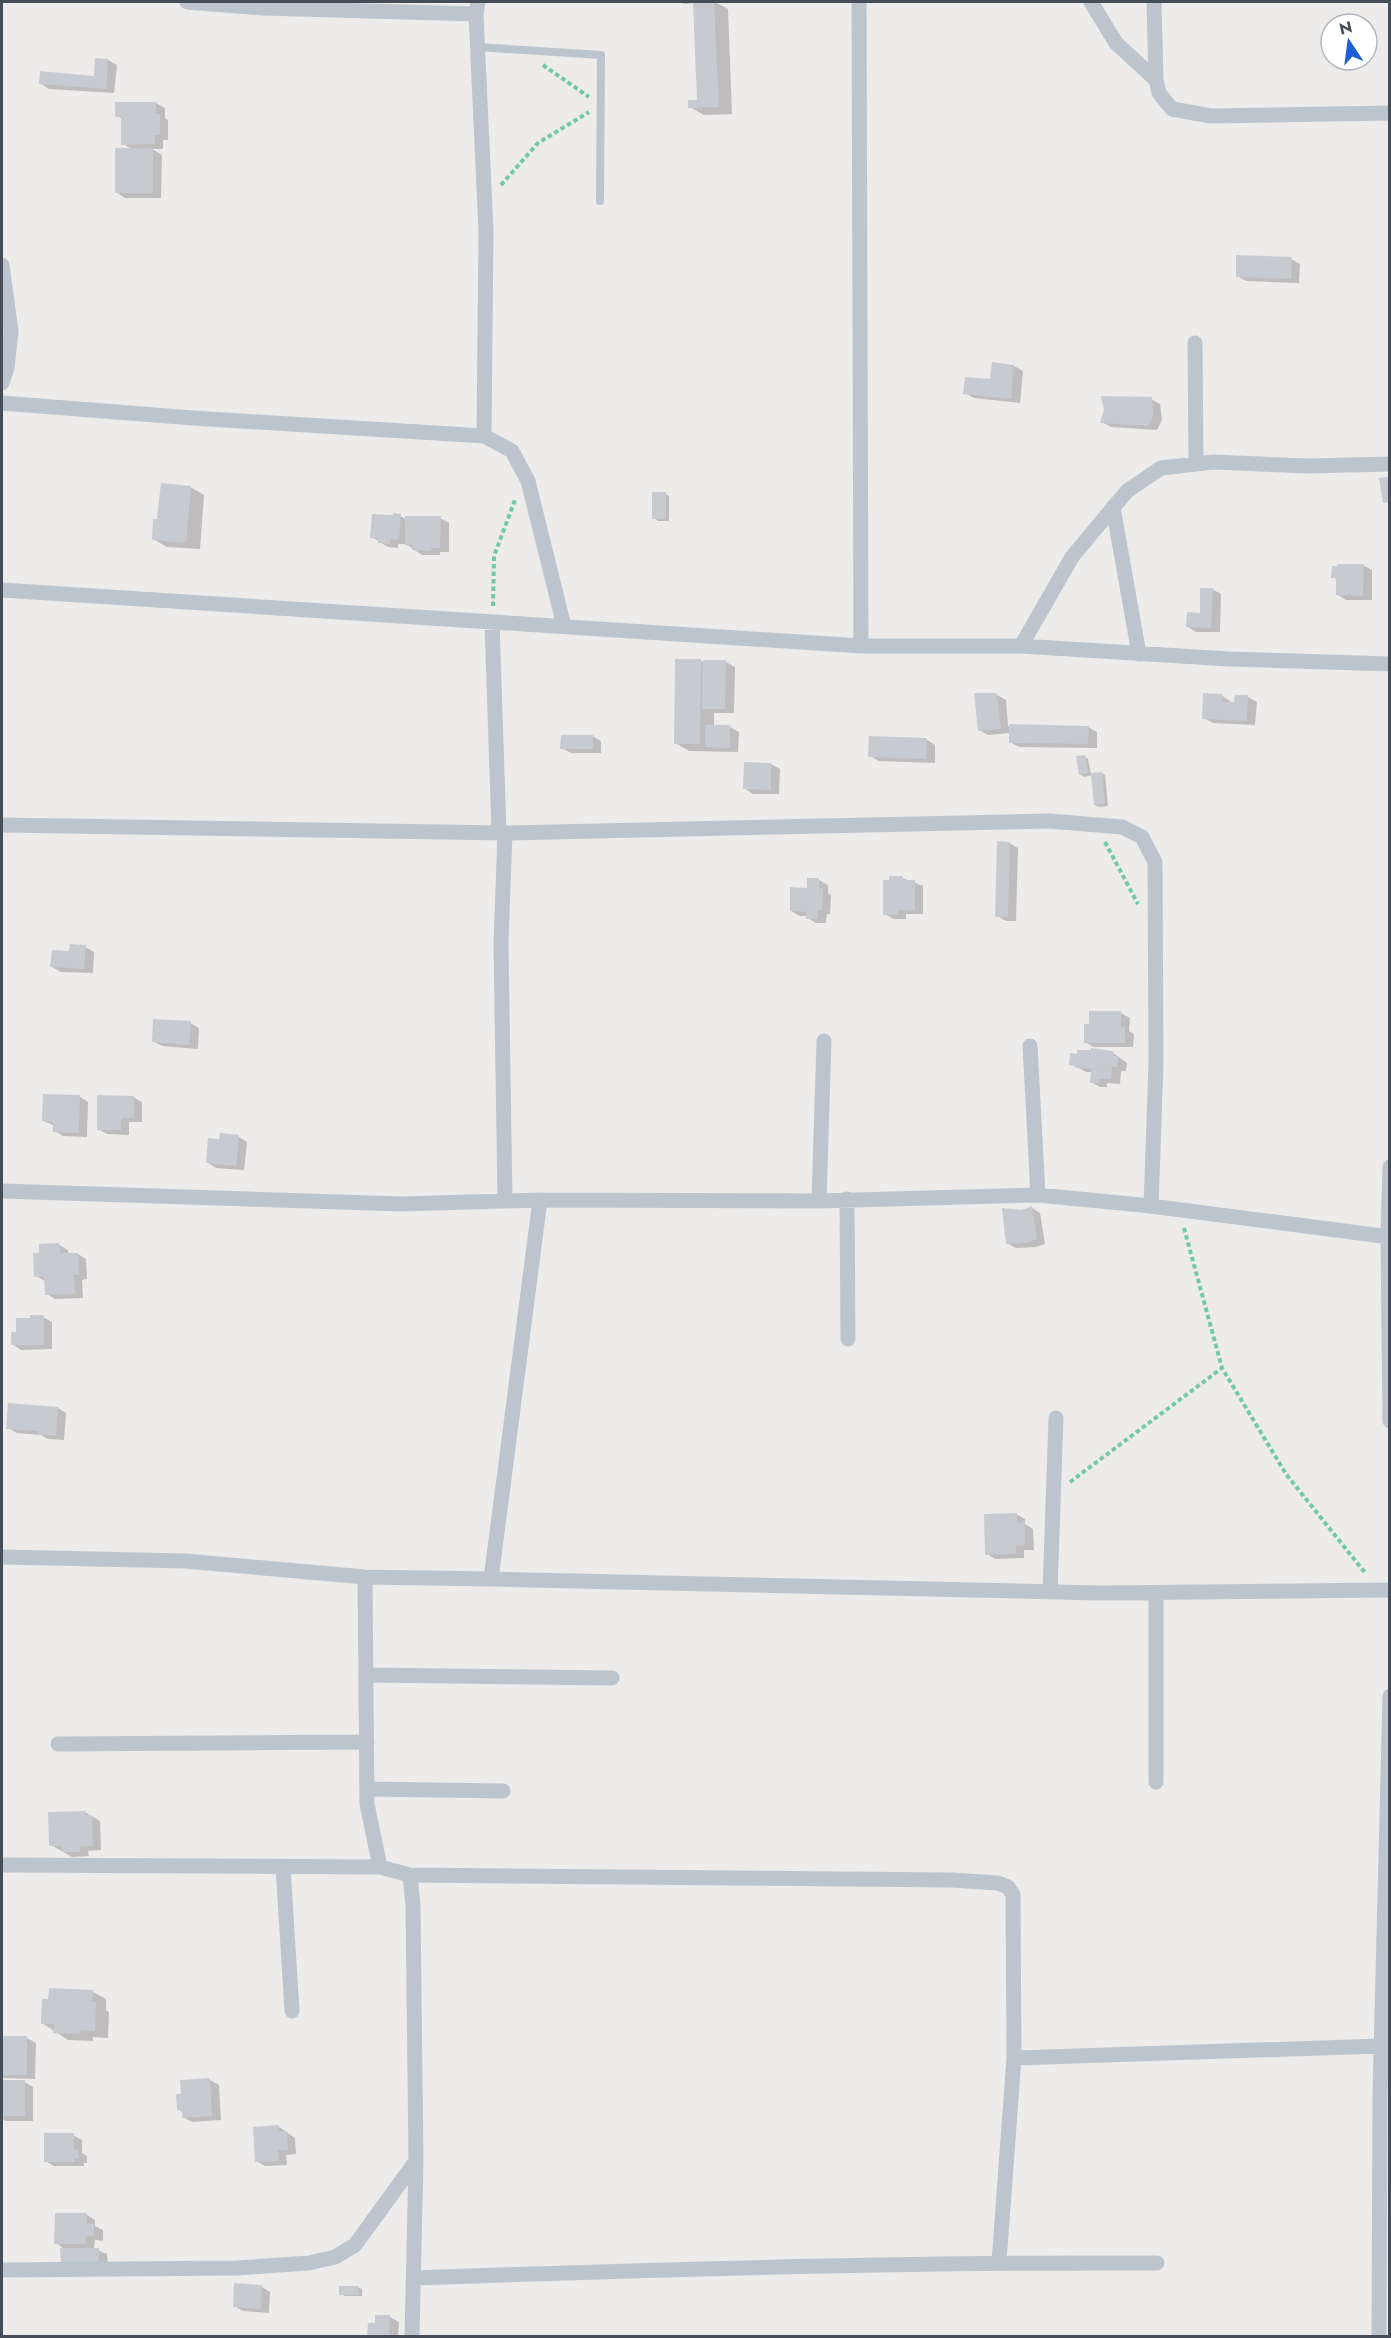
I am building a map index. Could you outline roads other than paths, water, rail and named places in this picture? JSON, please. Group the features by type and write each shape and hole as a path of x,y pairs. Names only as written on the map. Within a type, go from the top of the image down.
{"street":[{"path":"187,2 263,8 477,8 485,204 487,340 484,436"},
{"path":"859,2 861,646"},
{"path":"1091,2 1116,43 1156,80"},
{"path":"1154,2 1156,80 1159,93 1172,109 1211,116 1389,113"},
{"path":"2,265 11,331 7,368 2,383"},
{"path":"1195,343 1196,464"},
{"path":"2,403 216,420 484,436 512,451 528,481 564,626"},
{"path":"1020,646 1072,557 1127,491 1161,468 1213,462 1307,466 1389,464"},
{"path":"1113,507 1139,654"},
{"path":"2,585 492,622 861,646 1020,646 1139,654 1389,664"},
{"path":"492,622 502,833 501,954 505,1201"},
{"path":"2,825 502,833 1049,821 1122,827 1142,837 1155,862 1155,1063 1151,1206"},
{"path":"819,1200 824,1041"},
{"path":"1030,1046 1038,1195"},
{"path":"1389,1167 1389,1421"},
{"path":"2,1191 402,1204 540,1200 819,1200 1038,1195 1151,1206 1388,1237"},
{"path":"847,1199 848,1339"},
{"path":"491,1580 540,1200"},
{"path":"1050,1592 1056,1418"},
{"path":"2,1557 185,1561 365,1576 491,1580 1050,1592 1384,1590"},
{"path":"365,1576 367,1804 380,1867"},
{"path":"1156,1593 1156,1782"},
{"path":"367,1676 612,1678"},
{"path":"1378,2337 1384,2284 1381,2046 1389,1696"},
{"path":"58,1744 368,1742"},
{"path":"367,1789 503,1791"},
{"path":"2,1865 380,1867 410,1875 952,1880 998,1883 1008,1887 1013,1895 1014,2058 999,2262"},
{"path":"283,1867 292,2010"},
{"path":"410,1875 413,1906 416,2161 412,2337"},
{"path":"1014,2058 1381,2046"},
{"path":"2,2270 237,2268 309,2263 336,2257 356,2244 416,2161"},
{"path":"413,2278 999,2262 1157,2263"}],"lane":[{"path":"477,47 601,54 600,201"}]}
